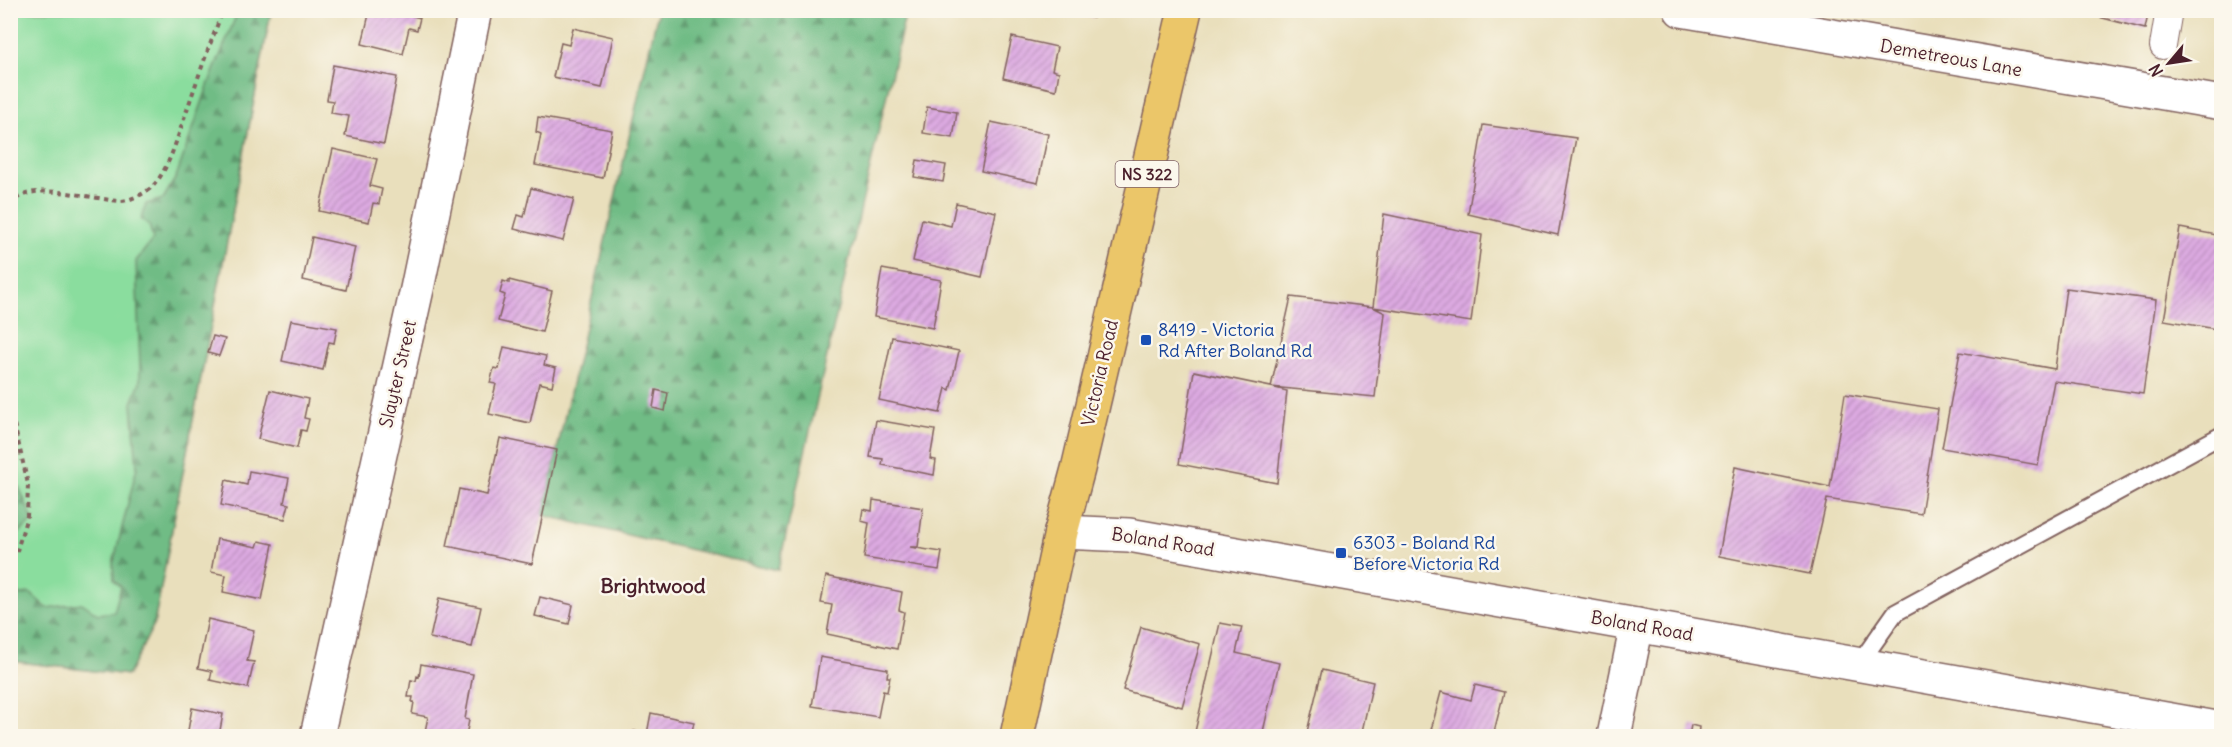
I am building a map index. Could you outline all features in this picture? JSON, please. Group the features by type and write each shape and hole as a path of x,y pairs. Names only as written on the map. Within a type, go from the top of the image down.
{"main road":[{"name":"Victoria Road","path":"1017,736 1061,532 1078,469 1185,10"}],"street":[{"name":"Slayter Street","path":"317,736 417,289 475,10"},
{"name":"Demetreous Lane","path":"1681,10 2222,104"},
{"path":"2163,46 2169,10"},
{"name":"Boland Road","path":"1061,532 1129,535 2222,729"},
{"path":"1614,736 1637,625"}],"lane":[{"path":"1859,664 1895,613 2222,435"}],"path":[{"path":"10,206 14,200 42,191 122,201 140,195 153,186 164,169 174,145 223,10"},
{"path":"10,407 28,484 27,516 16,554 10,554"}],"green space":[{"path":"11,11 271,11 154,624 128,675 11,661"},
{"path":"238,11 271,11 154,624 128,675 11,661 11,590 15,595 30,593 47,608 82,603 98,614 114,612 121,587 114,580 113,564 137,467 132,403 140,382 136,261 153,239 149,225 141,219 146,204 163,199 176,177 209,83"},
{"path":"658,11 906,11 778,570 542,515"},
{"path":"11,485 19,487 33,520 11,541"}],"building":[{"path":"370,10 411,10 410,15 420,18 417,30 409,28 403,54 362,44"},
{"path":"1061,10 1095,10 1093,18"},
{"path":"2072,10 2149,10 2145,29"},
{"path":"573,28 613,37 602,88 553,77 561,43 569,45"},
{"path":"1012,37 1057,47 1052,70 1059,72 1056,90 1003,78"},
{"path":"333,65 397,77 384,144 345,136 349,116 331,113 333,101 327,100"},
{"path":"927,107 957,112 953,138 923,133"},
{"path":"538,117 612,130 603,178 535,165 541,134 536,132"},
{"path":"991,122 1048,134 1038,183 981,171"},
{"path":"1483,125 1576,138 1558,235 1468,214"},
{"path":"333,149 377,159 370,186 382,189 379,204 373,203 369,222 319,211"},
{"path":"917,160 946,165 943,182 914,177"},
{"path":"531,188 574,199 563,241 514,229 518,215 524,217"},
{"path":"956,203 996,212 982,277 913,261 922,219 951,226"},
{"path":"1384,214 1482,235 1471,322 1373,307"},
{"path":"2180,228 2222,236 2222,330 2164,320"},
{"path":"312,237 355,247 346,290 303,280"},
{"path":"882,269 941,280 933,328 874,317"},
{"path":"509,280 552,291 542,332 498,321 505,295 500,293 503,281 509,283"},
{"path":"2066,288 2156,300 2143,394 2054,381 2038,465 1942,448 1960,352 2055,369"},
{"path":"1291,297 1373,307 1385,313 1375,397 1271,387"},
{"path":"291,320 337,328 334,343 329,342 323,370 282,361"},
{"path":"213,336 225,339 219,356 208,353"},
{"path":"892,337 959,351 950,390 946,388 940,413 879,400"},
{"path":"504,347 546,356 544,365 556,368 552,386 539,383 530,423 489,414 496,384 490,383 494,368 499,369"},
{"path":"1194,371 1287,391 1277,483 1179,464"},
{"path":"270,390 308,399 304,418 309,419 306,431 301,430 297,448 258,439"},
{"path":"656,390 668,393 665,411 653,408"},
{"path":"1845,394 1938,409 1921,514 1827,499 1810,574 1719,556 1735,467 1830,487"},
{"path":"876,420 935,430 930,459 936,460 934,475 882,465 883,459 870,457"},
{"path":"500,438 557,450 532,564 447,546 459,489 487,495"},
{"path":"249,471 289,478 284,503 289,504 285,519 221,505 226,480 247,485"},
{"path":"873,500 923,508 918,547 910,547 942,552 939,570 864,558 869,523 861,521 863,509 872,511"},
{"path":"217,539 257,547 259,541 273,544 262,600 223,592 226,575 211,572"},
{"path":"826,576 902,592 899,610 904,612 897,649 827,634 832,605 821,603"},
{"path":"540,597 573,605 569,624 535,616"},
{"path":"439,598 481,607 472,647 430,638"},
{"path":"208,619 254,630 247,661 254,662 248,688 210,680 212,671 198,668"},
{"path":"1220,623 1242,627 1236,653 1279,663 1262,736 1194,736"},
{"path":"1141,627 1200,644 1182,707 1123,690"},
{"path":"820,657 888,669 887,677 890,677 887,692 883,691 878,717 812,706"},
{"path":"421,664 473,674 465,719 469,720 466,736 424,736 428,717 412,714 413,697 408,697 411,680 416,681 417,676 419,677"},
{"path":"1322,670 1373,682 1361,736 1306,736"},
{"path":"1475,685 1504,692 1493,736 1457,736 1431,730 1441,692 1471,700"},
{"path":"192,708 223,714 219,736 187,736"},
{"path":"651,713 694,722 691,736 633,736 634,731 647,734"},
{"path":"1691,725 1699,727 1698,736 1689,736"}],"place":[{"name":"8419 - Victoria Rd After Boland Rd","path":"1146,340"},
{"name":"6303 - Boland Rd Before Victoria Rd","path":"1341,553"}],"district":[{"name":"Brightwood","path":"653,586"}]}
